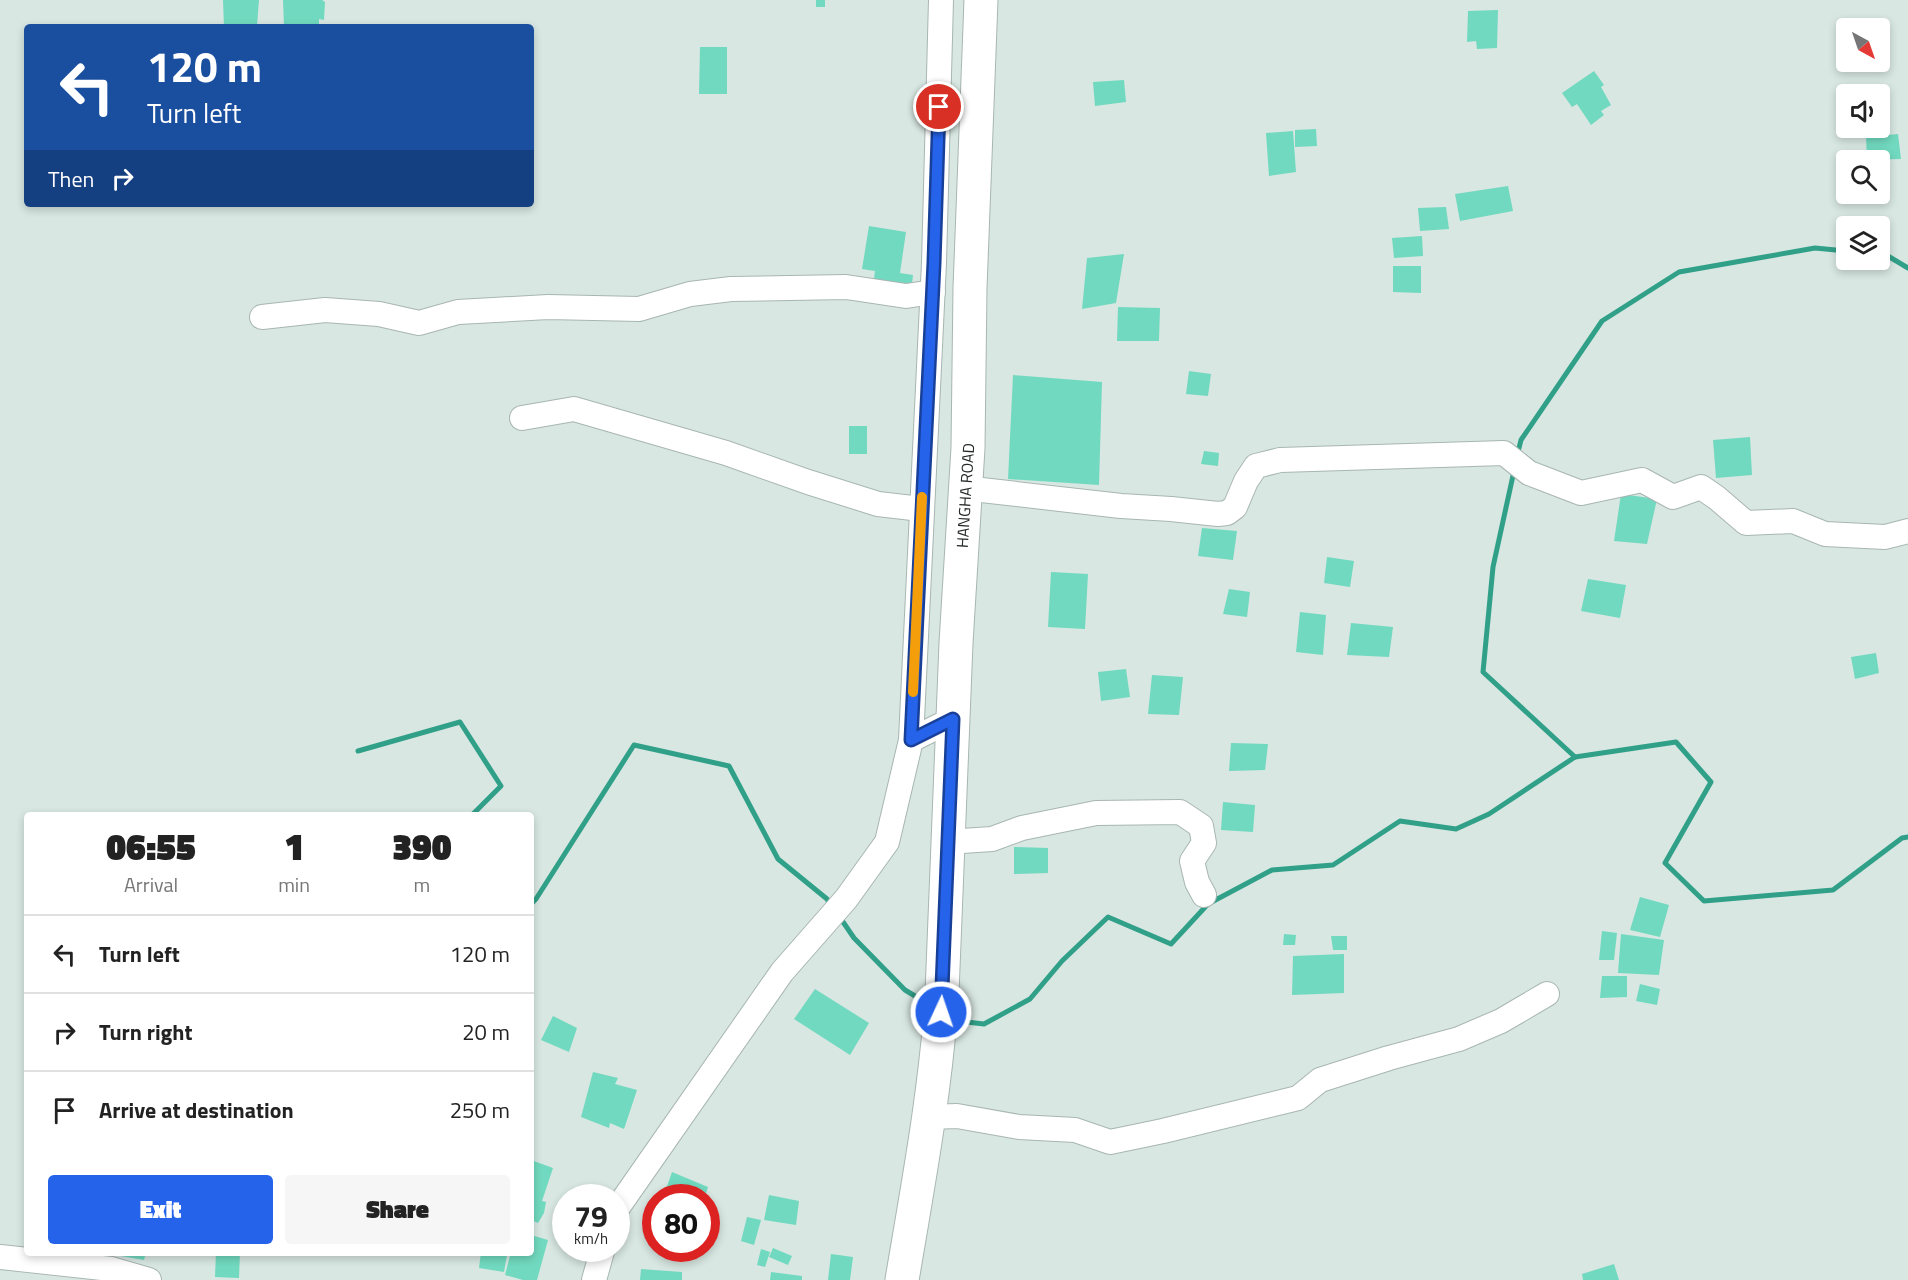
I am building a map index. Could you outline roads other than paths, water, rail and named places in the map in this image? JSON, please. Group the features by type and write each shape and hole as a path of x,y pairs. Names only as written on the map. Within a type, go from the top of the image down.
{"highway":[{"name":"HANGHA ROAD","path":"902,1280 940,1032 947,842 964,488 968,448 970,288 981,0"}],"street":[{"path":"630,1190 782,972 846,899 887,842 911,740 933,292 941,0"},
{"path":"262,316 325,310 380,314 419,323 458,312 548,307 639,309 690,294 731,289 846,287 906,296 933,292"},
{"path":"522,418 574,409 726,453 878,504 921,509"},
{"path":"964,488 1121,506 1218,514 1227,513 1235,507 1252,470 1262,463 1280,460 1504,453 1529,473 1581,493 1642,480 1673,497 1701,487 1746,523 1793,521 1825,534 1885,537 1908,531"},
{"path":"911,740 953,719"},
{"path":"947,842 992,839 1022,828 1096,813 1180,812 1201,826 1204,843 1192,861 1197,882 1204,895"},
{"path":"928,1117 957,1116 1019,1127 1075,1130 1110,1142 1298,1098 1320,1080 1389,1058 1459,1040 1501,1021 1547,994"},
{"path":"0,1257 111,1269 149,1280"},
{"path":"594,1280 599,1262"}],"waterway":[{"path":"1517,456 1521,440 1602,321 1679,272 1815,248 1836,250"},
{"path":"1890,257 1908,268"},
{"path":"1514,471 1493,567 1483,672 1575,757"},
{"path":"358,751 460,722 501,786 475,812"},
{"path":"951,1017 958,1021 984,1024 1030,999 1062,961 1108,917 1171,944 1208,904 1272,870 1333,865 1400,821 1456,829 1489,814 1575,757 1676,742 1711,782 1665,863 1704,901 1833,890 1902,838 1908,837"},
{"path":"534,901 634,745 729,766 778,859 827,899 831,906"},
{"path":"839,916 854,938 905,990 930,1005"}]}
